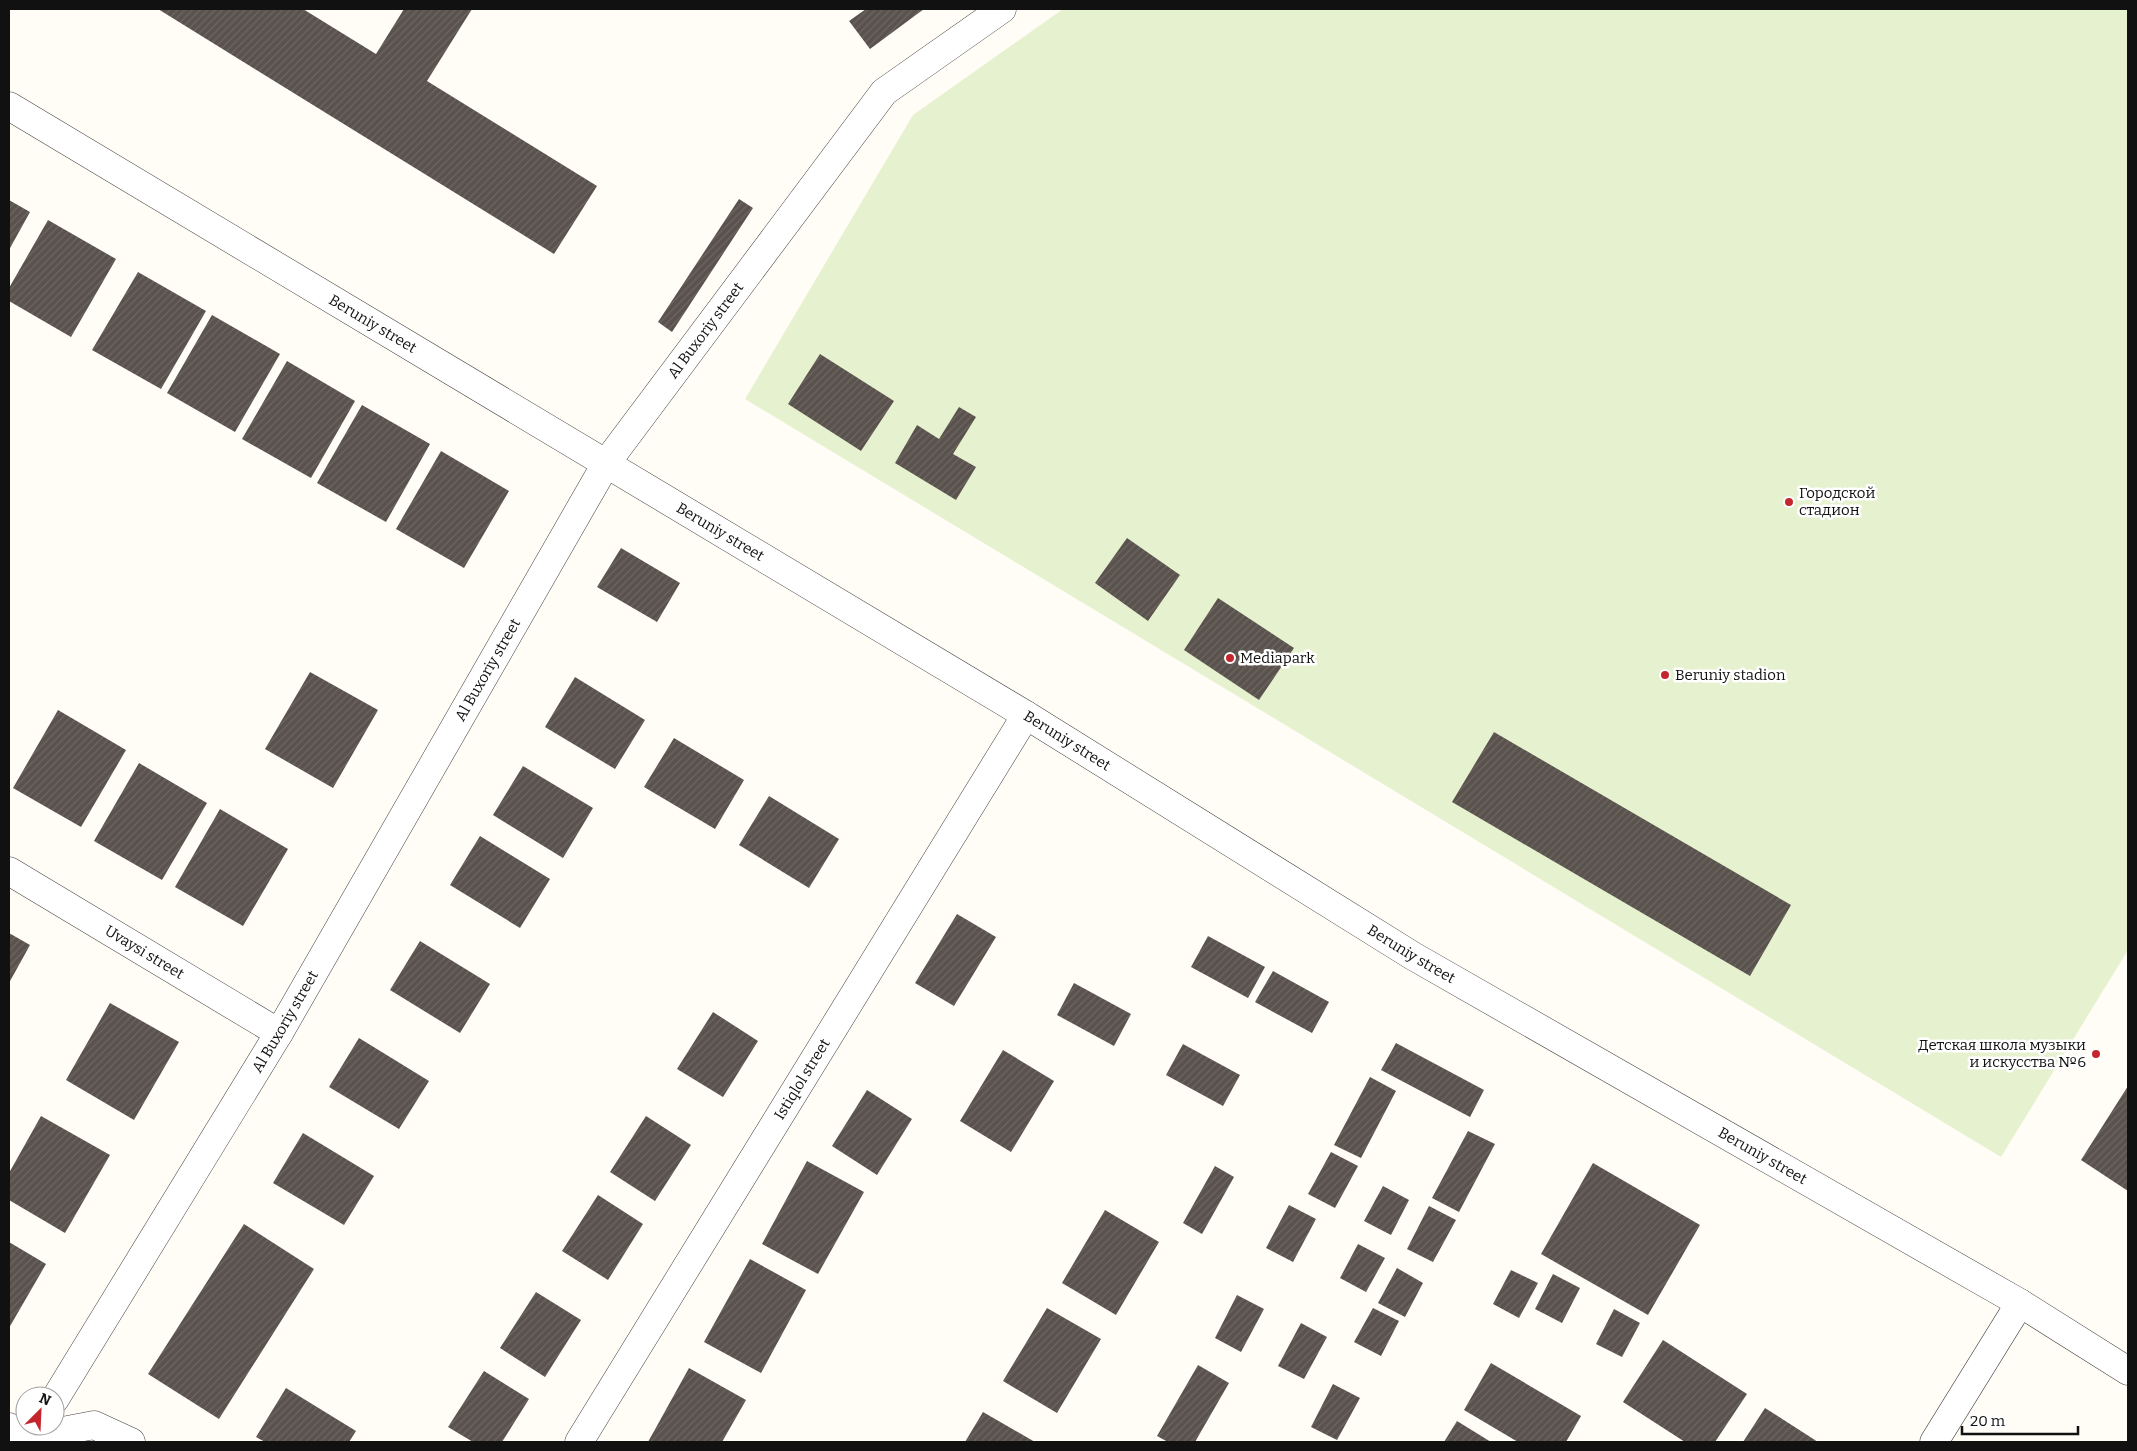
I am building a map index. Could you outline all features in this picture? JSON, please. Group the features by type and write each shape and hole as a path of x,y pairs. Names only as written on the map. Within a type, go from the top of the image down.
{"street":[{"name":"Al Buxoriy street","path":"63,1386 279,1033 606,462 884,92 1002,9"},
{"name":"Beruniy street","path":"9,106 1026,715 1413,956 2020,1303 2128,1371"},
{"name":"Istiqlol street","path":"579,1442 1026,715"},
{"name":"Uvaysi street","path":"9,871 279,1033"},
{"path":"1934,1442 2020,1303"},
{"path":"65,1428 94,1425 131,1442"}],"green space":[{"name":"Beruniy stadion","path":"1063,9 2128,9 2128,950 2001,1157 745,399 913,115"}],"building":[{"path":"158,9 303,9 376,54 404,9 472,9 427,81 597,186 554,254"},
{"path":"866,9 924,9 870,49 849,21"},
{"path":"739,199 753,208 672,332 658,322"},
{"path":"9,200 30,212 9,250"},
{"path":"48,220 116,259 71,337 9,301 9,288"},
{"path":"138,272 206,311 161,389 92,350"},
{"path":"212,315 280,354 235,432 167,393"},
{"path":"820,354 894,401 861,451 788,404"},
{"path":"287,361 355,401 311,478 242,439"},
{"path":"362,405 430,444 386,522 317,483"},
{"path":"959,407 976,417 953,454 976,467 956,500 895,463 917,425 939,439"},
{"path":"441,451 509,491 464,568 396,529"},
{"path":"1127,538 1180,575 1148,621 1095,583"},
{"path":"621,548 680,583 657,622 597,587"},
{"path":"1218,598 1294,648 1259,700 1184,650"},
{"path":"310,672 378,710 333,788 265,749"},
{"path":"575,677 645,720 615,769 545,727"},
{"path":"58,710 126,750 81,827 13,788"},
{"path":"1494,732 1791,905 1750,976 1452,802"},
{"path":"674,738 744,780 715,829 644,787"},
{"path":"139,763 207,803 162,880 94,841"},
{"path":"523,766 593,808 563,858 493,815"},
{"path":"769,796 839,839 809,888 739,845"},
{"path":"220,809 288,849 243,926 175,887"},
{"path":"480,836 550,879 520,928 450,885"},
{"path":"957,914 996,937 954,1006 915,983"},
{"path":"9,933 30,945 9,983"},
{"path":"1208,936 1265,967 1248,998 1191,967"},
{"path":"420,941 490,984 460,1033 390,990"},
{"path":"1273,971 1329,1002 1312,1033 1255,1002"},
{"path":"1074,983 1131,1014 1114,1046 1057,1015"},
{"path":"110,1003 179,1042 134,1120 66,1080"},
{"path":"713,1012 758,1041 723,1097 677,1069"},
{"path":"359,1038 429,1081 399,1129 329,1087"},
{"path":"1396,1043 1484,1090 1470,1117 1381,1070"},
{"path":"1183,1044 1240,1075 1223,1106 1166,1075"},
{"path":"1003,1050 1054,1081 1011,1152 960,1121"},
{"path":"1370,1077 1396,1091 1361,1158 1334,1145"},
{"path":"2128,1086 2128,1191 2081,1160"},
{"path":"867,1090 912,1119 877,1175 832,1146"},
{"path":"41,1116 110,1155 65,1233 9,1200 9,1173"},
{"path":"646,1116 691,1145 655,1201 610,1172"},
{"path":"1468,1131 1495,1144 1459,1212 1432,1198"},
{"path":"303,1133 374,1176 344,1225 273,1183"},
{"path":"1331,1152 1358,1166 1335,1208 1308,1194"},
{"path":"807,1161 864,1192 818,1274 762,1244"},
{"path":"1593,1163 1700,1225 1648,1315 1541,1254"},
{"path":"1215,1166 1234,1177 1202,1234 1183,1223"},
{"path":"1383,1186 1409,1200 1391,1235 1364,1221"},
{"path":"598,1195 643,1224 608,1280 562,1251"},
{"path":"1289,1205 1316,1219 1293,1262 1266,1248"},
{"path":"1429,1206 1456,1220 1433,1262 1407,1249"},
{"path":"1105,1210 1159,1242 1116,1315 1062,1283"},
{"path":"244,1224 314,1269 219,1419 148,1374"},
{"path":"9,1242 46,1264 9,1328"},
{"path":"1358,1244 1385,1258 1366,1292 1340,1278"},
{"path":"750,1259 806,1290 761,1373 704,1342"},
{"path":"1397,1268 1423,1283 1405,1317 1378,1303"},
{"path":"1511,1270 1538,1283 1519,1318 1493,1304"},
{"path":"1553,1274 1580,1288 1562,1323 1535,1309"},
{"path":"536,1292 581,1320 545,1377 500,1348"},
{"path":"1237,1295 1264,1309 1241,1352 1215,1338"},
{"path":"1047,1308 1101,1339 1057,1413 1003,1381"},
{"path":"1373,1308 1399,1321 1381,1356 1354,1342"},
{"path":"1614,1309 1640,1323 1622,1357 1596,1344"},
{"path":"1301,1323 1327,1337 1304,1379 1278,1366"},
{"path":"1663,1340 1747,1394 1715,1442 1685,1442 1623,1402"},
{"path":"1491,1363 1581,1416 1566,1442 1518,1442 1464,1410"},
{"path":"1198,1365 1229,1383 1195,1442 1168,1442 1157,1436"},
{"path":"689,1368 746,1400 722,1442 648,1442"},
{"path":"484,1371 529,1399 502,1442 473,1442 448,1427"},
{"path":"1333,1384 1360,1398 1337,1440 1311,1427"},
{"path":"286,1388 356,1431 349,1442 265,1442 256,1437"},
{"path":"1765,1408 1818,1442 1743,1442"},
{"path":"983,1412 1035,1442 965,1442"},
{"path":"1457,1421 1491,1442 1444,1442"}],"place":[{"name":"Городской стадион","path":"1789,502"},
{"name":"Mediapark","path":"1230,658"},
{"name":"Beruniy stadion","path":"1665,675"},
{"name":"Детская школа музыки и искусства №6","path":"2096,1054"}]}
